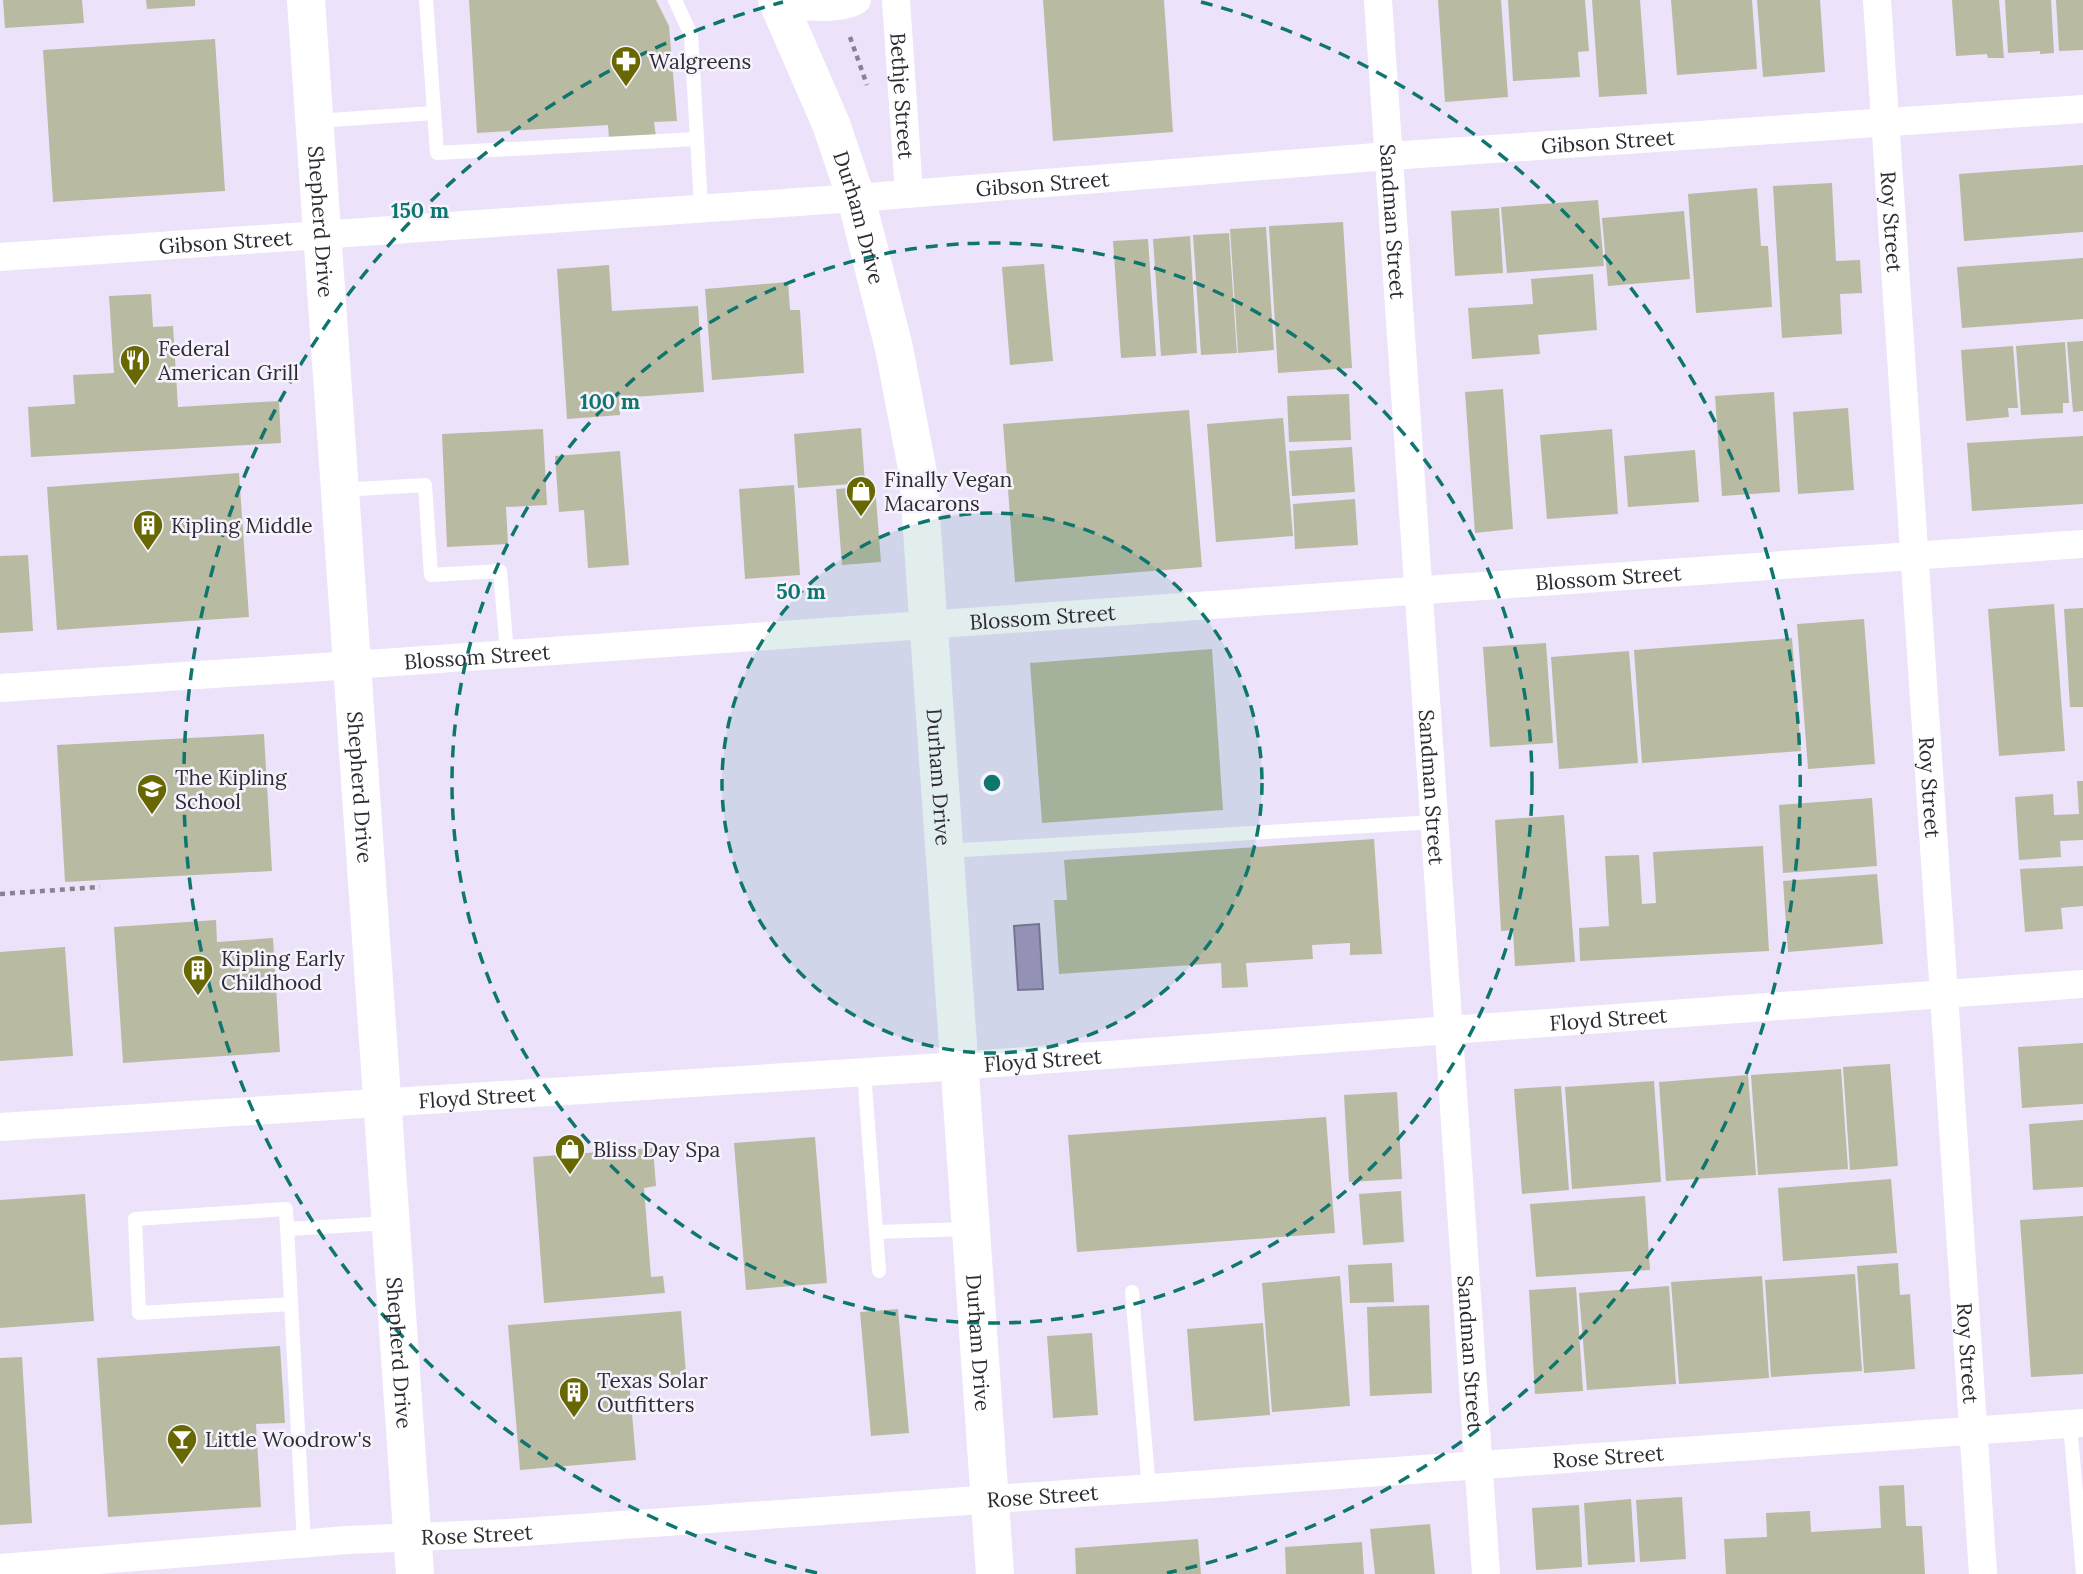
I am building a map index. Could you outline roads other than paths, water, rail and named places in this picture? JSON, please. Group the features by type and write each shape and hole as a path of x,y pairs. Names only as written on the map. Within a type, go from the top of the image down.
{"main road":[{"name":"Shepherd Drive","path":"306,0 414,1555"},
{"name":"Durham Drive","path":"779,3 831,124 856,198 894,348 918,473 995,1574"}],"street":[{"path":"779,3 835,6 851,4 857,0"},
{"name":"Bethje Street","path":"896,0 909,193"},
{"name":"Sandman Street","path":"1378,0 1486,1574"},
{"name":"Roy Street","path":"1877,0 1983,1574"},
{"name":"Gibson Street","path":"0,257 856,198 1389,156 2083,109"},
{"name":"Blossom Street","path":"0,688 2083,544"},
{"name":"Floyd Street","path":"0,1127 960,1066 2083,984"},
{"name":"Rose Street","path":"0,1568 304,1543 414,1555 508,1533 2077,1423"}],"lane":[{"path":"426,0 437,153 697,139"},
{"path":"675,0 691,35 701,207"},
{"path":"315,121 433,113"},
{"path":"340,490 425,485 431,575 500,570 507,653"},
{"path":"946,851 1435,822"},
{"path":"864,1072 879,1271"},
{"path":"290,1304 139,1313 135,1219 286,1209 304,1543"},
{"path":"287,1228 391,1223"},
{"path":"876,1232 971,1229"},
{"path":"1132,1292 1149,1489"},
{"path":"2077,1423 2083,1574"}],"place":[{"name":"Walgreens","path":"626,88"},
{"name":"Federal American Grill","path":"135,387"},
{"name":"Finally Vegan Macarons","path":"861,518"},
{"name":"Kipling Middle","path":"148,552"},
{"name":"The Kipling School","path":"152,816"},
{"name":"Kipling Early Childhood","path":"198,997"},
{"name":"Bliss Day Spa","path":"570,1176"},
{"name":"Texas Solar Outfitters","path":"574,1419"},
{"name":"Little Woodrow's","path":"182,1466"}]}
